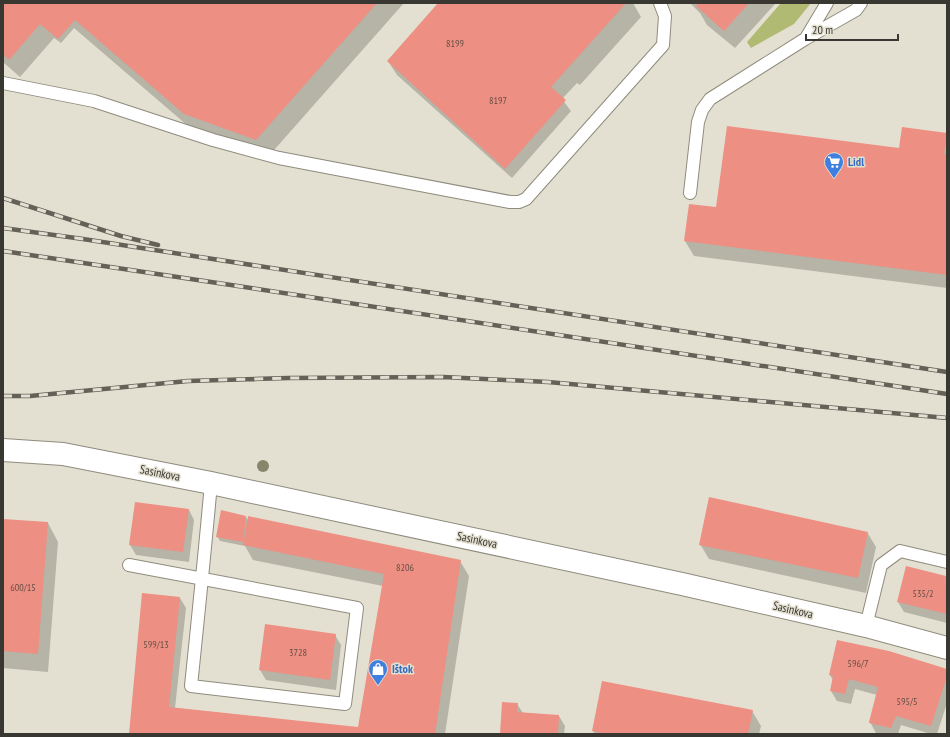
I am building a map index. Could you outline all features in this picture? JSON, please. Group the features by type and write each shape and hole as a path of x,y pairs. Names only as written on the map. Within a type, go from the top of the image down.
{"street":[{"name":"Sasinkova","path":"3,450 63,454 211,484 682,584 866,626 947,648"}],"lane":[{"path":"3,83 94,101 214,140 279,158 510,202 519,202 526,199 663,45 665,16 660,3"},
{"path":"805,39 827,3"},
{"path":"690,193 698,122 702,110 710,99 805,39 856,10 861,3"},
{"path":"129,565 201,579 357,608 345,704 191,686 201,579 211,484"},
{"path":"866,626 881,564 900,551 947,562"}],"green space":[{"path":"781,3 811,3 794,24 751,48 747,42"}],"building":[{"path":"3,3 377,3 256,140 184,114 75,20 58,39 40,24 9,60 3,54"},
{"path":"438,3 626,3 551,87 566,100 505,169 387,61"},
{"path":"699,3 749,3 724,31 696,6"},
{"name":"Lidl","path":"727,126 899,148 902,127 947,133 944,154 947,154 947,275 684,241 689,204 716,207"},
{"path":"709,497 868,532 858,578 699,545"},
{"path":"135,502 189,509 183,552 129,545"},
{"path":"221,510 246,516 243,542 216,537"},
{"path":"248,516 461,560 435,734 129,734 142,593 180,597 169,707 358,727 384,574 243,545"},
{"path":"3,519 48,522 38,654 3,651"},
{"path":"906,566 946,576 947,614 897,602"},
{"path":"265,624 336,634 330,680 259,670"},
{"path":"837,640 889,651 947,669 947,676 931,726 896,716 891,728 869,723 878,687 849,679 845,694 830,691 833,676 829,675"},
{"path":"602,681 753,710 748,734 606,734 592,731"},
{"path":"502,702 518,703 517,712 559,715 558,734 500,734"}],"railway":[{"path":"3,198 121,236 158,245"},
{"path":"3,228 947,372"},
{"path":"3,251 947,394"},
{"path":"3,396 30,396 188,381 288,378 443,377 548,382 947,418"}],"place":[{"name":"Lidl","path":"834,179"},
{"name":"Ištok","path":"378,686"}]}
